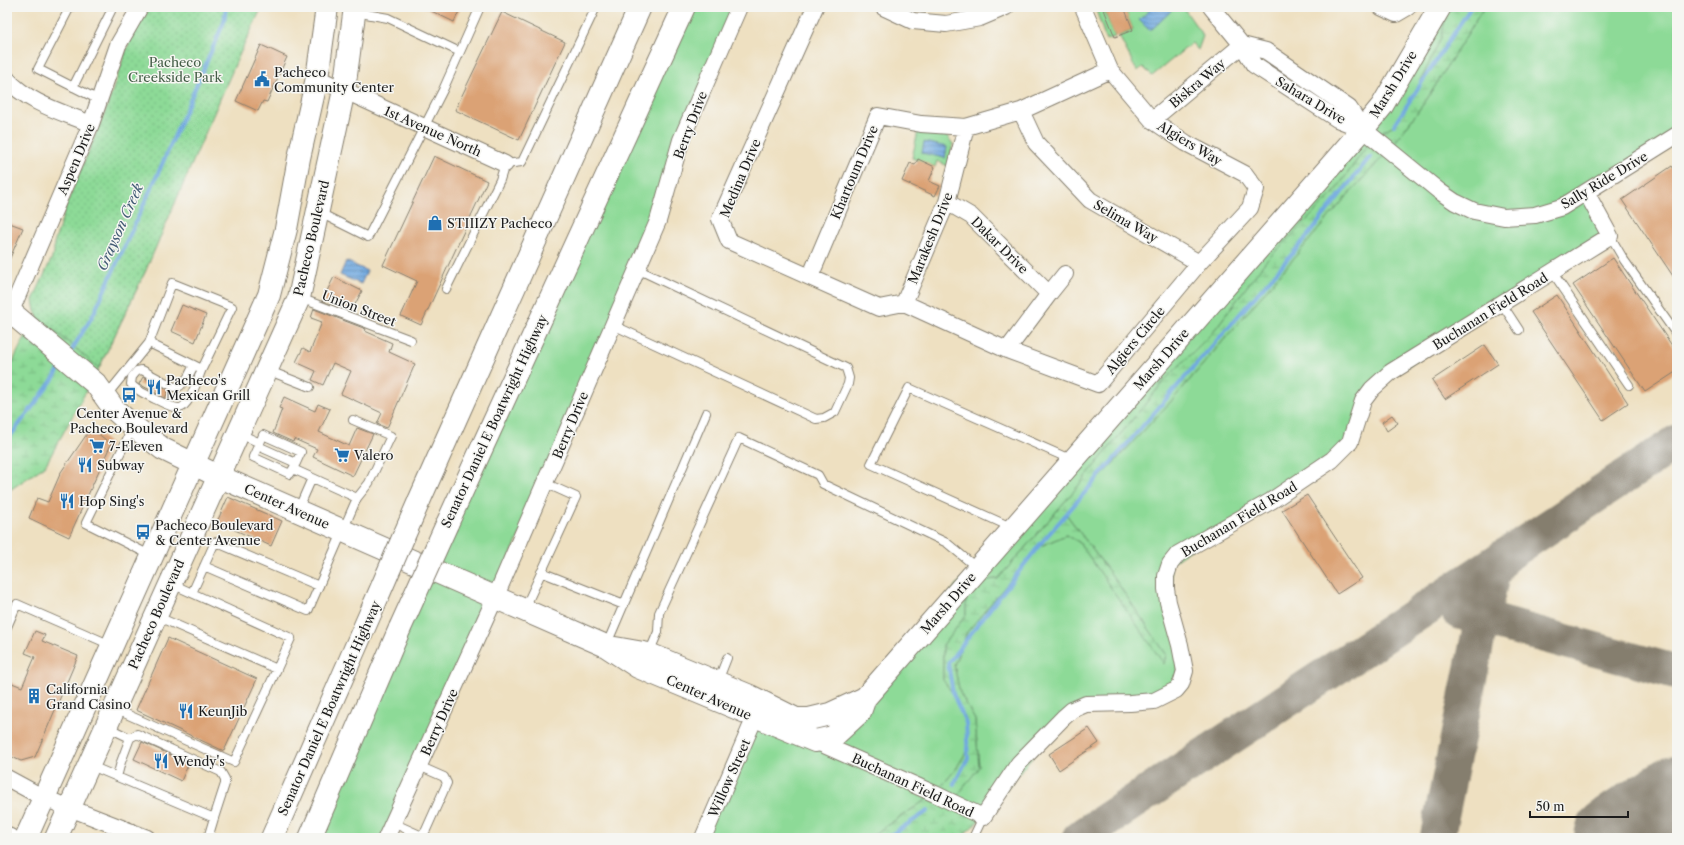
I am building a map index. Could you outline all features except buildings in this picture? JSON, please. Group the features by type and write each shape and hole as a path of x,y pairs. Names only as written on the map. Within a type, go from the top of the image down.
{"main road":[{"name":"Pacheco Boulevard","path":"26,838 269,295 286,229 299,158 317,78 327,7"},
{"name":"Senator Daniel E Boatwright Highway","path":"272,838 419,501 640,7"},
{"name":"Senator Daniel E Boatwright Highway","path":"310,838 400,628 684,7"},
{"name":"Marsh Drive","path":"814,741 833,737 860,712 865,698 1363,129 1382,106 1440,7"},
{"name":"Pacheco Boulevard","path":"56,838 299,298 344,90 355,9"},
{"name":"Center Avenue","path":"9,310 99,389 114,409 133,426 164,449 218,476 606,646 638,667 814,741"},
{"name":"Center Avenue","path":"606,646 649,654 718,682 796,719 809,719"},
{"name":"Marsh Drive","path":"809,719 830,714 865,698"}],"street":[{"name":"Aspen Drive","path":"9,310 91,124 118,45 140,7"},
{"name":"Berry Drive","path":"386,838 495,598 658,220 681,140 740,7"},
{"name":"Medina Drive","path":"815,7 720,219 728,241 879,308 904,303"},
{"path":"883,7 913,21 946,24 979,12 1006,7"},
{"name":"Algiers Way","path":"1083,7 1110,70 1152,120 1186,144 1245,174 1256,189"},
{"path":"1211,7 1242,45"},
{"path":"1381,7 1396,14 1408,7"},
{"name":"Biskra Way","path":"1152,120 1242,45"},
{"name":"Sahara Drive","path":"1242,45 1266,51 1349,108 1363,129"},
{"name":"Khartoum Drive","path":"810,277 878,116 921,124 966,126 1021,111 1110,70"},
{"name":"1st Avenue North","path":"317,78 505,164"},
{"path":"7,79 15,88 34,100 91,124"},
{"name":"Selima Way","path":"1021,111 1036,143 1090,200 1199,264"},
{"name":"Marakesh Drive","path":"904,303 947,202 966,126"},
{"name":"Sally Ride Drive","path":"1363,129 1439,191 1455,202 1474,211 1504,217 1535,215 1562,207 1677,135"},
{"name":"Algiers Circle","path":"904,303 1007,350 1098,384 1199,264 1250,208 1256,189"},
{"path":"1586,192 1610,236"},
{"name":"Dakar Drive","path":"947,202 972,216 1049,294"},
{"name":"Buchanan Field Road","path":"814,741 983,817 1019,763 1062,718 1072,710 1086,704 1154,701 1176,690 1181,684 1185,670 1166,589 1166,576 1170,564 1178,554 1271,501 1332,460 1350,442 1363,401 1372,389 1391,372 1610,236"},
{"path":"1007,350 1065,274"},
{"name":"Willow Street","path":"703,838 755,717"},
{"path":"7,778 44,798 147,838"}],"lane":[{"path":"70,7 38,69 99,100"},
{"path":"73,87 113,7"},
{"path":"317,212 368,237 442,90 480,7"},
{"path":"446,289 500,180 505,164 522,162 596,7"},
{"path":"355,9 388,18 460,52"},
{"path":"1610,236 1624,260 1677,335"},
{"path":"613,325 816,419 824,418 835,412 848,384 849,378 846,368 637,269"},
{"path":"1553,272 1628,385"},
{"path":"99,389 132,364 148,343 172,282 232,307 185,405 180,408 163,402 133,387 131,384 132,378 137,371 142,370"},
{"name":"Union Street","path":"299,298 411,340"},
{"path":"1502,304 1519,330"},
{"path":"148,343 202,369"},
{"path":"132,364 174,387 180,386 188,377 194,365"},
{"path":"266,370 310,387"},
{"path":"1013,528 871,464 909,388 1072,460"},
{"path":"606,646 706,413"},
{"path":"204,566 308,611 357,498 370,483 391,436 353,420"},
{"path":"133,426 86,523 153,557"},
{"path":"238,433 312,478 357,498"},
{"path":"263,435 301,452 290,474 253,457 259,445 263,435"},
{"path":"649,654 658,632 659,613 739,438 818,475 823,484 947,543 977,569"},
{"path":"298,510 312,478"},
{"path":"524,610 576,497 545,482"},
{"path":"192,593 215,542 319,586"},
{"path":"541,572 624,605"},
{"path":"110,718 234,762 291,638 170,583"},
{"path":"7,626 17,604 113,646"},
{"path":"156,615 277,669"},
{"path":"718,682 727,658"},
{"path":"110,718 130,738"},
{"path":"117,777 120,762 130,738 137,734 221,772 225,784 208,838"},
{"path":"89,765 214,818"},
{"path":"393,823 424,837 447,783 444,777 419,766"},
{"path":"973,838 983,817"},
{"path":"7,831 21,838"}],"green space":[{"name":"Pacheco Creekside Park","path":"150,7 262,7 237,60 146,270 99,368 38,317 33,300 54,253 54,243 68,201 107,107 125,53 133,35"},
{"path":"684,7 739,7 658,221 386,838 310,838"},
{"path":"1095,7 1103,7 1115,37 1106,40"},
{"path":"1124,7 1183,7 1203,36 1198,50 1192,43 1152,76 1143,67 1137,71 1119,36 1133,30"},
{"path":"1448,7 1441,38 1415,93 1394,125 1374,136 1333,194 1265,263 1213,332 1164,381 1074,491 998,579 967,581 966,615 943,645 943,679 953,694 966,723 968,749 956,769 935,794 868,838 702,838 755,717 820,738 1363,129"},
{"path":"1448,7 1484,7 1427,99 1390,149 1353,189 1175,397 1066,514 1116,581 1166,654 1164,664 1079,542 1066,535 1038,547 967,632 954,665 960,693 975,720 979,767 953,802 983,817 960,838 868,838 935,794 956,769 968,749 966,723 953,694 943,680 943,645 966,615 966,582 998,579 1074,491 1164,381 1213,332 1265,262 1333,194 1374,136 1394,125 1415,93 1441,38"},
{"path":"1484,7 1677,7 1677,135 1586,192 1610,236 1372,389 1350,442 1170,564 1180,645 1176,690 1072,710 983,817 953,802 979,766 975,720 960,693 954,665 967,632 1038,547 1066,535 1079,542 1164,663 1166,654 1116,581 1066,514 1175,397 1353,189 1390,149 1427,99"},
{"path":"918,131 947,136 953,144 948,166 937,161 935,167 912,158"},
{"path":"146,270 99,368 45,466 7,492 7,373 24,339 38,317 36,312"}],"water":[{"path":"1153,7 1168,7 1171,11 1150,31 1139,20"},
{"path":"924,142 947,147 945,158 922,153"},
{"path":"346,261 367,271 361,284 340,275"}],"waterway":[{"name":"Grayson Creek","path":"70,353 93,315 160,169 224,22 226,7"},
{"path":"1394,125 1471,7"},
{"path":"954,784 968,758 966,723 953,694 948,663 1041,543 1305,239 1370,157"},
{"name":"Grayson Creek","path":"7,441 62,365"},
{"path":"886,838 928,811"}],"taxiway":[{"path":"1079,838 1677,442"},
{"path":"1437,838 1482,618 1492,577 1496,567 1504,556"},
{"path":"1459,612 1677,672"}],"runway":[{"path":"1618,838 1677,799"}],"place":[{"name":"Pacheco Community Center","path":"262,79"},
{"name":"STIIIZY Pacheco","path":"435,223"},
{"name":"Pacheco's Mexican Grill","path":"154,387"},
{"name":"Center Avenue & Pacheco Boulevard","path":"129,395"},
{"name":"7-Eleven","path":"97,446"},
{"name":"Valero","path":"342,455"},
{"name":"Subway","path":"85,465"},
{"name":"Hop Sing's","path":"67,501"},
{"name":"Pacheco Boulevard & Center Avenue","path":"143,532"},
{"name":"California Grand Casino","path":"34,696"},
{"name":"KeunJib","path":"186,711"},
{"name":"Wendy's","path":"161,761"}]}
